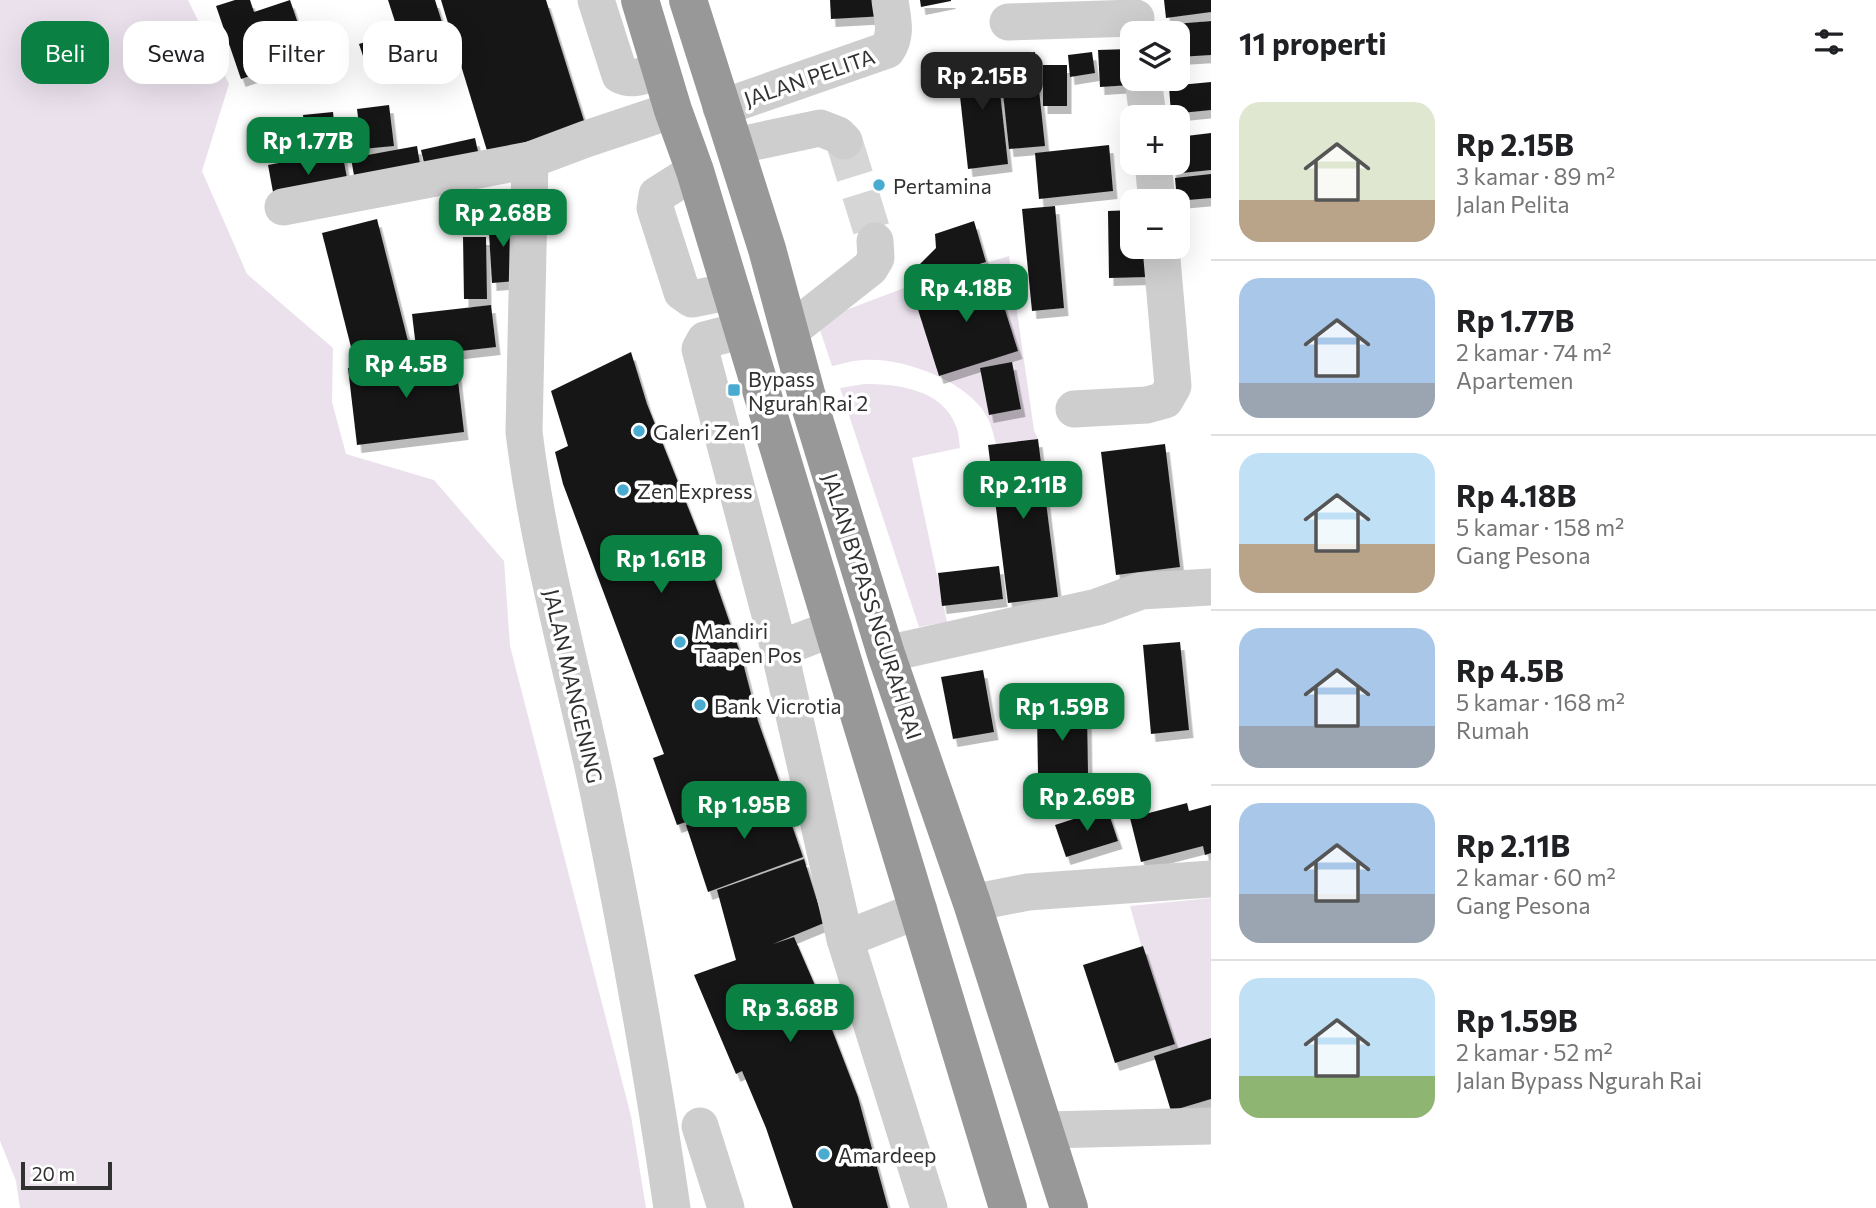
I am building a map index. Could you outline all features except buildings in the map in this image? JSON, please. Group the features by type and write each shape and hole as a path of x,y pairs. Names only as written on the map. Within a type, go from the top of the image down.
{"highway":[{"name":"JALAN BYPASS NGURAH RAI","path":"640,0 732,291 1008,1208"},
{"name":"JALAN BYPASS NGURAH RAI","path":"688,0 735,146 806,393 886,654 972,903 1069,1208"}],"street":[{"path":"596,0 620,75 636,78 662,70"},
{"name":"JALAN PELITA","path":"721,108 887,50 893,41 894,24 890,0"},
{"path":"1008,22 1136,17"},
{"path":"283,207 530,160 673,110"},
{"path":"735,146 820,128 838,135 844,141"},
{"name":"JALAN MANGENING","path":"530,160 524,432 529,475 544,560 599,794 629,950 672,1208"},
{"path":"790,331 870,268 876,258 875,241"},
{"path":"1074,409 1147,405 1165,400 1173,386 1162,259"},
{"path":"743,330 705,340 700,349 779,649 845,939 929,1208"},
{"path":"886,654 1097,607 1141,591 1211,587"},
{"path":"779,649 834,628"},
{"path":"972,903 1028,892 1211,878"},
{"path":"845,939 919,910"},
{"path":"700,1126 726,1208"},
{"path":"1046,1130 1211,1126"}],"shaded area":[{"path":"0,0 188,0 198,21 123,21 123,84 229,84 202,171 247,274 333,348 332,402 346,454 434,480 504,561 510,646 631,1116 646,1208 20,1208 16,1181 0,1141"},
{"path":"1009,256 1034,430 1038,439 996,444 987,417 972,398 929,372 879,360 832,366 817,321 912,285"},
{"path":"864,384 891,385 930,396 949,414 957,429 960,448 912,458 947,622 919,627 840,388"},
{"path":"1211,898 1211,1038 1171,1051 1130,906"}],"tunnel":[{"path":"844,141 875,241"}],"place":[{"name":"Pertamina","path":"879,185"},
{"name":"Bypass Ngurah Rai 2","path":"734,390"},
{"name":"Galeri Zen1","path":"639,431"},
{"name":"Zen Express","path":"623,490"},
{"name":"Mandiri Taapen Pos","path":"680,642"},
{"name":"Bank Vicrotia","path":"700,705"},
{"name":"Amardeep","path":"824,1154"}]}
